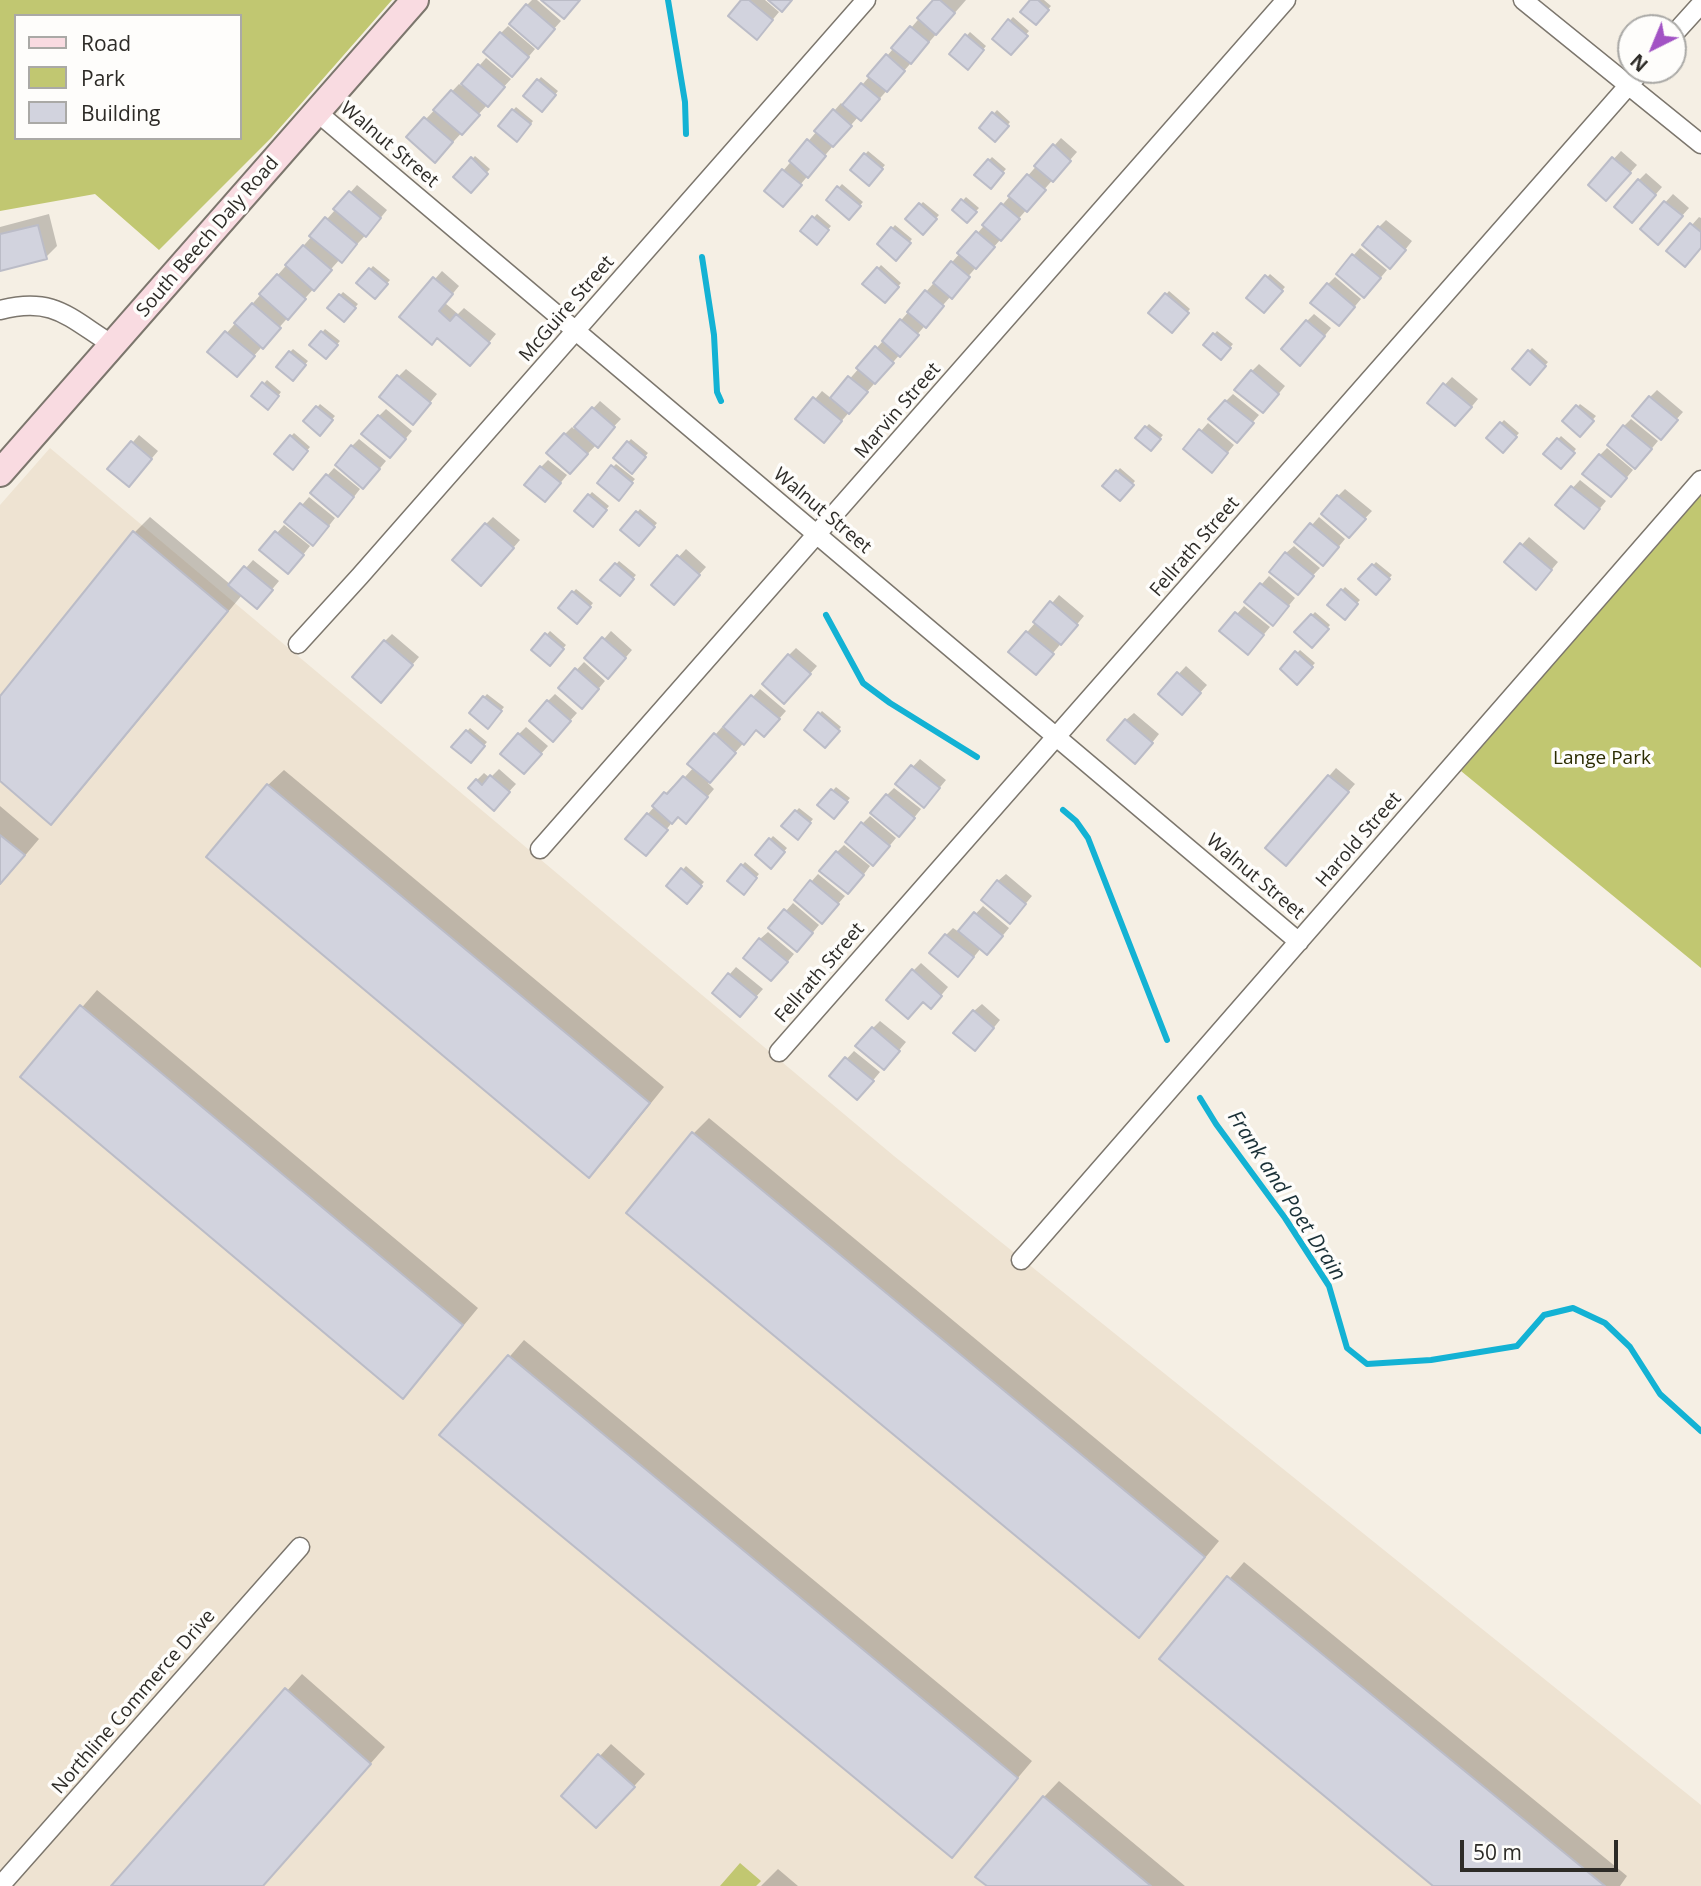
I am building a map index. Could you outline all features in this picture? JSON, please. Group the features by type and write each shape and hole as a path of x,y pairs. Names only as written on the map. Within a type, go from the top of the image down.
{"street":[{"name":"South Beech Daly Road","path":"0,473 415,0"},
{"name":"McGuire Street","path":"298,644 866,0"},
{"name":"Marvin Street","path":"540,849 1286,0"},
{"path":"1522,0 1701,144"},
{"path":"1687,20 1701,4"},
{"name":"Fellrath Street","path":"779,1052 1629,85"},
{"name":"Walnut Street","path":"318,113 1299,942"},
{"path":"0,310 33,304 55,308 113,345"},
{"name":"Harold Street","path":"1021,1260 1701,480"},
{"name":"Northline Commerce Drive","path":"0,1886 300,1546"}],"shaded area":[{"path":"50,448 894,1156 1701,1805 1701,1886 0,1886 0,505"}],"green space":[{"path":"0,0 392,0 271,138 159,250 95,194 0,211"},
{"name":"Lange Park","path":"1701,493 1701,968 1461,771"},
{"path":"740,1863 761,1881 756,1886 720,1886"}],"building":[{"path":"541,0 580,0 564,19"},
{"path":"741,0 749,0 773,20 757,40 728,16"},
{"path":"768,0 792,0 782,12"},
{"path":"933,0 940,0 955,13 936,35 917,18"},
{"path":"1030,0 1038,0 1049,10 1036,25 1020,12"},
{"path":"526,4 555,29 538,49 509,24"},
{"path":"1008,19 1028,36 1011,55 992,39"},
{"path":"910,26 929,42 911,64 891,48"},
{"path":"500,32 529,57 512,77 483,52"},
{"path":"965,34 984,50 968,70 949,54"},
{"path":"886,54 905,71 887,92 867,76"},
{"path":"478,64 505,87 488,107 461,84"},
{"path":"537,79 556,95 542,112 523,96"},
{"path":"861,83 880,99 861,121 842,105"},
{"path":"451,90 480,115 462,135 433,110"},
{"path":"512,109 531,124 517,142 498,126"},
{"path":"833,109 852,126 833,147 814,131"},
{"path":"992,112 1009,126 995,142 979,128"},
{"path":"424,117 453,142 435,163 406,137"},
{"path":"807,139 826,156 808,178 789,161"},
{"path":"1053,144 1071,161 1053,182 1034,166"},
{"path":"864,153 883,169 869,186 850,170"},
{"path":"471,157 488,174 471,193 453,177"},
{"path":"1612,157 1631,173 1606,201 1588,185"},
{"path":"988,159 1004,173 991,189 974,175"},
{"path":"782,169 802,185 783,207 764,191"},
{"path":"1027,174 1046,190 1027,212 1008,196"},
{"path":"1638,179 1656,195 1632,223 1614,207"},
{"path":"837,186 861,206 849,220 826,200"},
{"path":"349,191 381,218 366,237 333,209"},
{"path":"961,199 977,212 967,223 952,210"},
{"path":"1664,201 1683,216 1658,245 1640,229"},
{"path":"919,203 937,219 923,235 905,219"},
{"path":"1001,203 1020,219 1001,241 982,225"},
{"path":"812,216 829,230 817,245 800,231"},
{"path":"325,217 357,244 342,263 309,236"},
{"path":"1690,223 1701,232 1701,248 1685,267 1666,251"},
{"path":"38,225 47,259 0,271 0,234"},
{"path":"1378,226 1406,250 1390,269 1362,245"},
{"path":"891,227 911,243 896,261 877,244"},
{"path":"976,231 995,247 976,269 957,253"},
{"path":"303,245 332,270 314,291 285,265"},
{"path":"1352,254 1381,278 1364,298 1336,274"},
{"path":"951,261 970,277 952,299 933,283"},
{"path":"877,267 899,287 885,303 862,284"},
{"path":"369,268 388,284 375,299 356,283"},
{"path":"277,274 306,299 288,320 259,294"},
{"path":"1265,275 1283,291 1264,313 1246,298"},
{"path":"433,277 453,294 439,311 450,321 456,314 490,343 470,366 437,338 432,345 399,317"},
{"path":"1327,283 1355,307 1339,326 1310,303"},
{"path":"925,290 944,306 926,328 907,312"},
{"path":"1165,293 1189,313 1172,333 1148,313"},
{"path":"339,294 356,308 344,322 327,308"},
{"path":"252,303 281,328 263,349 234,323"},
{"path":"900,319 919,335 900,357 882,341"},
{"path":"1306,320 1325,336 1300,366 1281,349"},
{"path":"225,331 255,356 237,377 207,352"},
{"path":"321,331 338,345 326,359 309,345"},
{"path":"1213,333 1231,348 1221,360 1203,345"},
{"path":"875,346 894,363 875,384 856,368"},
{"path":"1528,350 1546,366 1530,385 1512,369"},
{"path":"289,351 306,365 293,381 276,367"},
{"path":"1251,370 1279,394 1263,413 1234,390"},
{"path":"397,375 431,403 413,425 379,397"},
{"path":"848,376 868,392 849,414 830,398"},
{"path":"262,382 279,396 268,410 251,396"},
{"path":"1443,383 1472,407 1455,426 1427,403"},
{"path":"1649,396 1678,420 1661,440 1632,416"},
{"path":"813,397 842,421 824,443 795,419"},
{"path":"1225,400 1254,423 1237,443 1208,419"},
{"path":"1576,405 1594,421 1580,437 1562,421"},
{"path":"316,406 333,420 320,436 303,421"},
{"path":"592,407 615,427 598,448 574,427"},
{"path":"378,415 406,439 390,458 361,434"},
{"path":"1500,422 1517,437 1503,453 1486,438"},
{"path":"1623,425 1652,449 1635,469 1607,445"},
{"path":"1145,426 1161,439 1151,451 1135,438"},
{"path":"1199,429 1228,453 1212,473 1183,449"},
{"path":"564,433 588,454 570,474 546,453"},
{"path":"290,435 308,451 293,470 274,454"},
{"path":"1557,438 1575,453 1561,469 1543,454"},
{"path":"131,441 152,459 129,487 107,469"},
{"path":"627,441 646,457 632,474 613,458"},
{"path":"351,445 380,469 363,489 335,465"},
{"path":"1599,454 1627,478 1611,497 1582,474"},
{"path":"611,465 633,483 619,501 597,483"},
{"path":"540,466 561,483 545,502 524,485"},
{"path":"1116,470 1134,485 1120,501 1102,486"},
{"path":"326,474 354,497 338,517 310,493"},
{"path":"1571,486 1600,509 1584,529 1555,505"},
{"path":"588,494 607,510 593,527 574,511"},
{"path":"1337,495 1366,519 1349,538 1321,514"},
{"path":"300,503 329,526 313,546 284,522"},
{"path":"636,511 655,527 639,546 620,530"},
{"path":"485,523 514,548 481,586 452,560"},
{"path":"1310,523 1339,547 1323,566 1294,542"},
{"path":"133,531 228,611 51,825 0,781 0,696"},
{"path":"275,531 304,555 288,574 259,550"},
{"path":"1520,543 1552,570 1536,590 1504,562"},
{"path":"1285,552 1314,576 1298,595 1269,572"},
{"path":"677,555 700,575 674,605 651,585"},
{"path":"615,563 634,579 620,596 600,580"},
{"path":"1372,564 1390,579 1376,595 1358,579"},
{"path":"244,566 273,590 257,609 228,585"},
{"path":"1260,583 1289,606 1273,626 1244,602"},
{"path":"1341,589 1358,604 1345,620 1327,605"},
{"path":"572,591 591,607 577,624 558,608"},
{"path":"1050,601 1078,625 1061,645 1033,622"},
{"path":"1235,612 1264,635 1248,655 1219,631"},
{"path":"1311,614 1329,629 1312,648 1294,632"},
{"path":"1026,631 1054,654 1036,675 1008,652"},
{"path":"545,633 564,649 550,666 531,650"},
{"path":"602,637 626,658 608,679 584,658"},
{"path":"384,640 413,665 381,703 352,677"},
{"path":"1295,651 1313,667 1297,685 1280,669"},
{"path":"788,654 811,674 784,704 762,684"},
{"path":"575,668 599,689 582,709 558,688"},
{"path":"1177,672 1201,693 1182,715 1158,694"},
{"path":"751,695 780,719 764,737 756,730 744,745 723,727"},
{"path":"483,696 502,711 488,729 469,713"},
{"path":"547,700 571,721 553,742 529,721"},
{"path":"818,712 840,731 825,748 804,730"},
{"path":"1125,719 1153,743 1135,764 1107,740"},
{"path":"466,730 485,746 471,763 451,747"},
{"path":"518,733 542,754 524,774 500,754"},
{"path":"714,733 736,753 710,783 687,764"},
{"path":"911,765 940,788 924,808 895,784"},
{"path":"490,775 510,792 494,811 468,788 476,779 482,785"},
{"path":"1328,775 1349,792 1286,866 1265,848"},
{"path":"683,776 708,797 686,824 678,817 672,824 652,806"},
{"path":"267,784 650,1103 589,1178 206,857"},
{"path":"831,789 848,802 834,819 817,805"},
{"path":"886,794 915,818 899,837 870,813"},
{"path":"795,810 811,823 798,840 781,826"},
{"path":"647,813 668,830 646,856 625,839"},
{"path":"861,822 890,846 873,866 845,842"},
{"path":"0,835 25,855 0,884"},
{"path":"769,838 785,852 771,869 755,855"},
{"path":"836,851 864,875 848,894 819,871"},
{"path":"741,864 757,878 744,895 727,881"},
{"path":"681,868 702,886 687,904 666,886"},
{"path":"810,880 839,904 822,924 794,900"},
{"path":"997,880 1026,904 1010,924 981,900"},
{"path":"784,909 813,933 797,952 768,928"},
{"path":"974,912 1003,936 987,955 958,931"},
{"path":"945,934 974,957 958,977 929,953"},
{"path":"759,938 788,962 771,981 743,958"},
{"path":"912,969 942,996 931,1009 923,1002 908,1019 886,1000"},
{"path":"728,973 757,997 740,1017 712,993"},
{"path":"80,1005 463,1325 403,1399 20,1077"},
{"path":"973,1010 994,1028 975,1051 953,1033"},
{"path":"872,1027 900,1051 884,1070 855,1046"},
{"path":"845,1057 874,1081 857,1100 829,1076"},
{"path":"692,1132 1205,1557 1139,1638 626,1213"},
{"path":"508,1355 1018,1778 952,1858 439,1435"},
{"path":"1227,1576 1605,1886 1433,1886 1159,1659"},
{"path":"285,1688 371,1764 263,1886 111,1886"},
{"path":"598,1754 635,1787 596,1828 561,1796"},
{"path":"1043,1796 1151,1886 987,1886 975,1877"}],"waterway":[{"name":"Frank and Poet Drain","path":"668,0 685,102 686,134"},
{"name":"Frank and Poet Drain","path":"702,257 714,335 717,392 721,401"},
{"name":"Frank and Poet Drain","path":"826,615 863,683 977,757"},
{"name":"Frank and Poet Drain","path":"1063,810 1076,821 1088,838 1167,1040"},
{"name":"Frank and Poet Drain","path":"1200,1098 1285,1218 1329,1286 1347,1348 1367,1364 1431,1360 1517,1346 1544,1315 1573,1308 1605,1323 1630,1347 1660,1394 1701,1431"}]}
